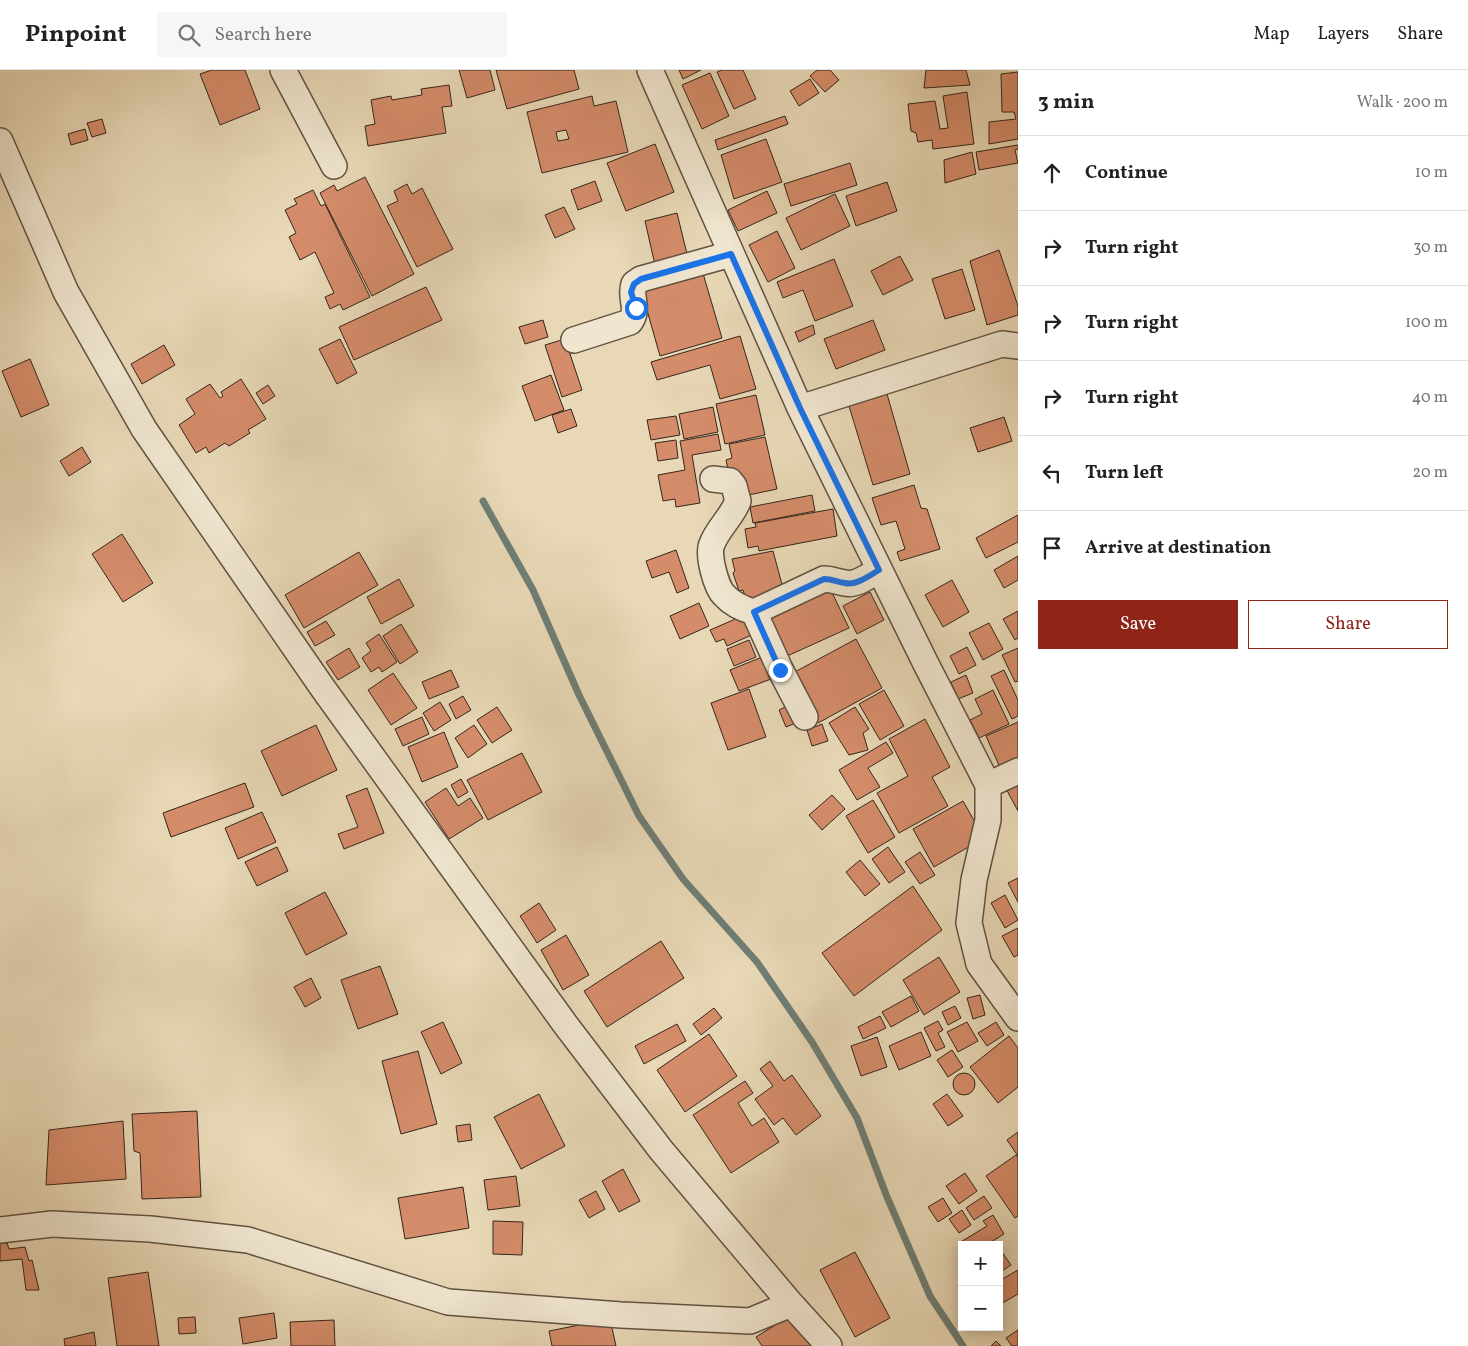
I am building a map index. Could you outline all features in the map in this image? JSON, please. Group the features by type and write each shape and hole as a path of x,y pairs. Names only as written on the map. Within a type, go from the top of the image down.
{"street":[{"path":"283,70 334,166"},
{"path":"650,70 800,408 879,570 988,785 988,820 974,880 969,923 979,964 1018,1018"},
{"path":"0,141 66,292 144,429 322,687 565,1024 661,1150 791,1304 829,1346"},
{"path":"574,340 630,322 635,315 636,308 631,292 634,284 641,279 731,254"},
{"path":"800,408 1002,344 1018,346"},
{"path":"713,479 730,481 734,486 738,500 711,544 709,553 722,594 736,605 754,612 780,670 805,717"},
{"path":"754,612 824,579 836,580 846,584 879,570"},
{"path":"988,785 1018,771"},
{"path":"0,1230 52,1224 150,1229 248,1240 448,1302 621,1315 750,1321 791,1304"}],"building":[{"path":"212,70 245,70 260,109 220,125 200,74"},
{"path":"459,70 490,70 495,90 467,98"},
{"path":"496,70 574,70 579,89 507,109"},
{"path":"679,70 701,70 683,79"},
{"path":"722,70 743,70 756,99 734,109 717,72"},
{"path":"817,70 830,70 839,80 825,92 810,76"},
{"path":"926,70 966,70 970,85 924,88"},
{"path":"1018,72 1018,139 989,144 989,122 1016,119 1014,112 1002,112 1001,74"},
{"path":"710,73 729,116 702,129 682,85"},
{"path":"810,79 819,93 799,106 790,91"},
{"path":"449,85 452,106 442,107 446,133 368,146 365,126 375,124 371,100 391,96 392,100 422,95 421,89"},
{"path":"967,92 974,144 933,149 932,140 918,142 916,133 911,131 908,104 935,101 940,129 948,128 943,96"},
{"path":"592,96 594,106 616,101 628,152 542,173 527,112","holes":["566,130 569,139 558,141 556,132"]},
{"path":"785,116 788,124 718,150 715,140"},
{"path":"102,119 106,133 92,137 87,123"},
{"path":"85,129 88,140 71,145 68,134"},
{"path":"766,139 782,182 734,199 721,155"},
{"path":"655,144 674,192 626,211 607,163"},
{"path":"1018,145 1018,149 1015,150 1018,163 979,170 976,152"},
{"path":"972,152 976,174 945,183 944,160"},
{"path":"850,163 857,185 791,206 784,184"},
{"path":"365,177 414,274 372,296 320,193 334,185 337,191"},
{"path":"595,181 602,201 578,210 571,190"},
{"path":"887,182 897,211 856,226 846,196"},
{"path":"407,184 412,194 422,188 453,249 417,267 387,206 398,201 394,191"},
{"path":"313,190 321,206 325,204 370,297 343,310 340,304 330,309 325,297 334,293 315,252 300,260 289,237 296,233 285,210 297,204 294,199"},
{"path":"767,191 777,213 738,231 728,210"},
{"path":"835,194 850,226 801,250 786,218"},
{"path":"564,207 575,229 555,238 545,215"},
{"path":"677,213 688,258 655,265 645,221"},
{"path":"777,231 795,268 768,282 749,245"},
{"path":"999,250 1018,306 1018,315 987,325 970,261"},
{"path":"900,256 913,280 883,295 871,271"},
{"path":"834,259 853,306 815,321 803,290 783,298 777,282"},
{"path":"962,269 975,310 945,319 932,279"},
{"path":"702,270 722,338 660,356 641,289"},
{"path":"426,287 442,320 354,360 339,327"},
{"path":"543,320 548,337 525,344 519,327"},
{"path":"873,320 885,350 836,369 824,339"},
{"path":"813,325 815,334 799,342 795,332"},
{"path":"740,336 756,389 720,399 710,365 657,380 651,362"},
{"path":"340,339 357,373 337,384 319,349"},
{"path":"565,339 582,390 562,397 545,345"},
{"path":"164,345 175,365 142,384 131,364"},
{"path":"30,359 49,405 21,417 2,371"},
{"path":"551,375 564,410 535,421 522,386"},
{"path":"241,379 266,419 248,430 250,433 229,446 225,443 209,453 206,447 196,453 179,425 195,414 186,399 210,384 220,398 223,396 221,392"},
{"path":"268,385 275,396 263,404 256,393"},
{"path":"887,394 910,474 873,485 849,406"},
{"path":"756,395 765,435 725,444 716,404"},
{"path":"713,407 718,432 684,439 679,414"},
{"path":"571,409 577,426 558,433 552,415"},
{"path":"676,416 680,435 651,440 647,420"},
{"path":"1004,417 1012,441 978,452 970,428"},
{"path":"718,434 721,450 692,455 700,503 676,507 675,499 663,501 658,475 685,470 680,441"},
{"path":"765,437 777,489 744,496 738,472 729,474 726,460 732,458 729,444"},
{"path":"676,440 678,458 658,461 655,443"},
{"path":"82,447 91,462 69,476 60,461"},
{"path":"914,485 921,508 927,509 940,549 900,561 897,552 905,549 896,521 881,525 872,498"},
{"path":"812,495 815,511 753,523 750,507"},
{"path":"833,509 837,536 759,551 758,546 748,548 745,529 756,527 755,523"},
{"path":"1018,515 1018,542 986,558 976,538"},
{"path":"122,534 153,583 123,602 92,554"},
{"path":"676,550 689,588 677,593 669,572 652,578 646,561"},
{"path":"773,551 784,592 747,604 743,590 739,591 733,573 735,571 732,559"},
{"path":"359,552 378,585 304,628 285,595"},
{"path":"1018,556 1018,580 1004,588 994,570"},
{"path":"399,579 414,606 381,624 367,597"},
{"path":"952,580 969,612 943,627 925,595"},
{"path":"828,584 849,628 785,657 765,613"},
{"path":"870,592 884,620 857,634 843,606"},
{"path":"699,603 709,626 680,639 670,616"},
{"path":"1018,611 1018,638 1015,640 1003,619"},
{"path":"747,614 756,633 727,646 724,639 716,642 710,630"},
{"path":"326,621 335,635 315,646 307,632"},
{"path":"989,623 1003,649 983,660 969,633"},
{"path":"401,624 418,652 400,664 383,636"},
{"path":"379,634 397,662 382,672 379,667 371,672 362,658 371,651 366,643"},
{"path":"856,639 882,688 818,723 791,674"},
{"path":"749,640 756,657 734,666 727,649"},
{"path":"967,647 976,665 959,674 950,656"},
{"path":"349,648 360,667 338,680 326,662"},
{"path":"1018,648 1018,681 1015,682 1002,655"},
{"path":"762,657 771,679 739,691 730,670"},
{"path":"451,670 459,687 429,699 422,682"},
{"path":"1004,670 1018,700 1018,716 1012,719 991,676"},
{"path":"393,673 417,708 391,725 368,690"},
{"path":"966,675 973,693 958,699 951,682"},
{"path":"749,689 766,737 728,750 711,703"},
{"path":"884,690 904,726 880,740 859,704"},
{"path":"993,690 1009,724 979,738 970,720 982,714 975,699"},
{"path":"463,696 471,710 456,719 449,704"},
{"path":"440,702 451,720 434,731 423,713"},
{"path":"791,704 798,722 786,727 779,710"},
{"path":"497,707 512,730 492,743 477,720"},
{"path":"855,707 869,729 863,733 868,750 849,755 829,723"},
{"path":"422,717 429,734 403,746 395,729"},
{"path":"925,719 950,767 932,777 948,806 899,833 877,793 908,776 889,739"},
{"path":"1018,722 1018,765 1002,772 986,736"},
{"path":"822,724 828,741 812,746 807,730"},
{"path":"316,725 337,770 282,796 261,751"},
{"path":"474,725 487,744 468,758 455,738"},
{"path":"444,732 458,767 422,782 408,747"},
{"path":"886,742 893,753 868,768 880,787 857,800 839,770"},
{"path":"522,753 542,792 488,820 467,780"},
{"path":"1018,778 1018,811 1004,785"},
{"path":"461,779 468,792 458,798 451,785"},
{"path":"245,783 254,807 171,837 163,813"},
{"path":"367,788 384,833 344,849 338,834 358,827 346,796"},
{"path":"446,788 458,806 470,798 483,818 449,839 425,802"},
{"path":"832,795 845,809 822,830 809,815"},
{"path":"873,800 895,837 868,853 846,816"},
{"path":"963,801 984,838 934,867 913,829"},
{"path":"262,812 276,842 238,859 225,828"},
{"path":"277,847 288,871 257,886 245,862"},
{"path":"888,847 905,872 889,883 872,859"},
{"path":"920,852 935,875 920,884 905,862"},
{"path":"860,860 880,884 865,896 846,872"},
{"path":"1018,878 1018,902 1008,883"},
{"path":"913,886 942,930 854,996 822,953"},
{"path":"325,892 347,934 306,955 285,913"},
{"path":"1005,895 1018,920 1005,928 991,903"},
{"path":"539,903 556,930 537,943 520,916"},
{"path":"1018,928 1018,955 1014,957 1002,936"},
{"path":"566,935 589,975 563,990 541,950"},
{"path":"661,941 684,978 607,1027 584,991"},
{"path":"939,957 960,992 924,1015 903,980"},
{"path":"380,966 398,1014 358,1029 341,980"},
{"path":"311,978 321,998 305,1007 294,987"},
{"path":"980,995 985,1015 973,1019 967,998"},
{"path":"911,996 919,1011 891,1027 882,1012"},
{"path":"955,1006 961,1018 948,1025 942,1012"},
{"path":"714,1008 722,1018 701,1035 693,1024"},
{"path":"880,1016 886,1028 863,1039 858,1027"},
{"path":"938,1021 943,1030 938,1033 945,1047 936,1051 924,1028"},
{"path":"443,1022 462,1063 441,1074 421,1032"},
{"path":"967,1022 978,1041 958,1052 947,1032"},
{"path":"996,1022 1004,1035 987,1046 978,1033"},
{"path":"677,1024 686,1041 644,1064 635,1046"},
{"path":"921,1032 931,1056 899,1070 889,1046"},
{"path":"709,1034 737,1076 685,1112 657,1070"},
{"path":"1009,1036 1018,1048 1018,1087 998,1103 970,1067"},
{"path":"877,1037 887,1067 861,1076 851,1046"},
{"path":"952,1050 963,1067 948,1077 937,1060"},
{"path":"418,1051 437,1124 401,1134 382,1061"},
{"path":"770,1061 784,1081 792,1075 821,1116 796,1135 783,1118 774,1125 755,1099 773,1086 760,1069"},
{"path":"964,1073 972,1076 975,1084 972,1092 964,1095 956,1092 953,1084 956,1076"},
{"path":"745,1081 753,1093 738,1103 752,1126 764,1118 779,1142 731,1173 693,1115"},
{"path":"539,1094 565,1146 521,1169 494,1117"},
{"path":"947,1094 963,1116 948,1126 933,1104"},
{"path":"197,1111 201,1197 142,1199 140,1153 134,1151 132,1114"},
{"path":"123,1121 126,1179 46,1185 49,1130"},
{"path":"470,1124 472,1140 458,1142 456,1126"},
{"path":"1018,1132 1018,1156 1007,1140"},
{"path":"1016,1155 1018,1158 1018,1216 1015,1218 986,1176"},
{"path":"623,1169 640,1201 619,1212 602,1181"},
{"path":"965,1173 977,1191 959,1204 946,1186"},
{"path":"516,1176 520,1206 488,1210 484,1180"},
{"path":"463,1187 469,1228 405,1239 398,1198"},
{"path":"596,1191 605,1209 589,1218 579,1200"},
{"path":"984,1196 992,1208 974,1220 966,1208"},
{"path":"943,1198 952,1213 938,1222 928,1207"},
{"path":"962,1210 971,1225 959,1233 949,1219"},
{"path":"993,1215 1004,1234 993,1241 962,1241 987,1226 983,1221"},
{"path":"493,1221 523,1222 522,1255 493,1254"},
{"path":"0,1243 7,1243 9,1249 25,1247 29,1261 32,1260 39,1290 26,1290 22,1259 0,1261"},
{"path":"855,1252 890,1318 855,1337 820,1270"},
{"path":"1003,1254 1011,1265 1003,1270"},
{"path":"1018,1270 1018,1294 1003,1303 1003,1286 1003,1279"},
{"path":"148,1272 159,1346 117,1346 108,1278"},
{"path":"274,1313 277,1338 243,1344 239,1318"},
{"path":"793,1314 812,1346 762,1346 756,1337"},
{"path":"195,1317 196,1333 179,1334 178,1318"},
{"path":"610,1319 616,1346 552,1346 549,1331"},
{"path":"334,1320 335,1346 291,1346 290,1322"},
{"path":"1018,1330 1018,1346 1012,1346 1006,1338"},
{"path":"94,1332 96,1346 65,1346 64,1339"},
{"path":"996,1341 1001,1346 991,1346"}],"waterway":[{"path":"483,501 533,590 579,695 639,816 683,879 757,962 812,1042 857,1118 887,1197 930,1296 963,1346"}],"route":[{"path":"636,308 631,292 634,284 641,279 731,254 800,408 879,570 858,582 846,584 836,580 824,579 754,612 780,670"}]}
